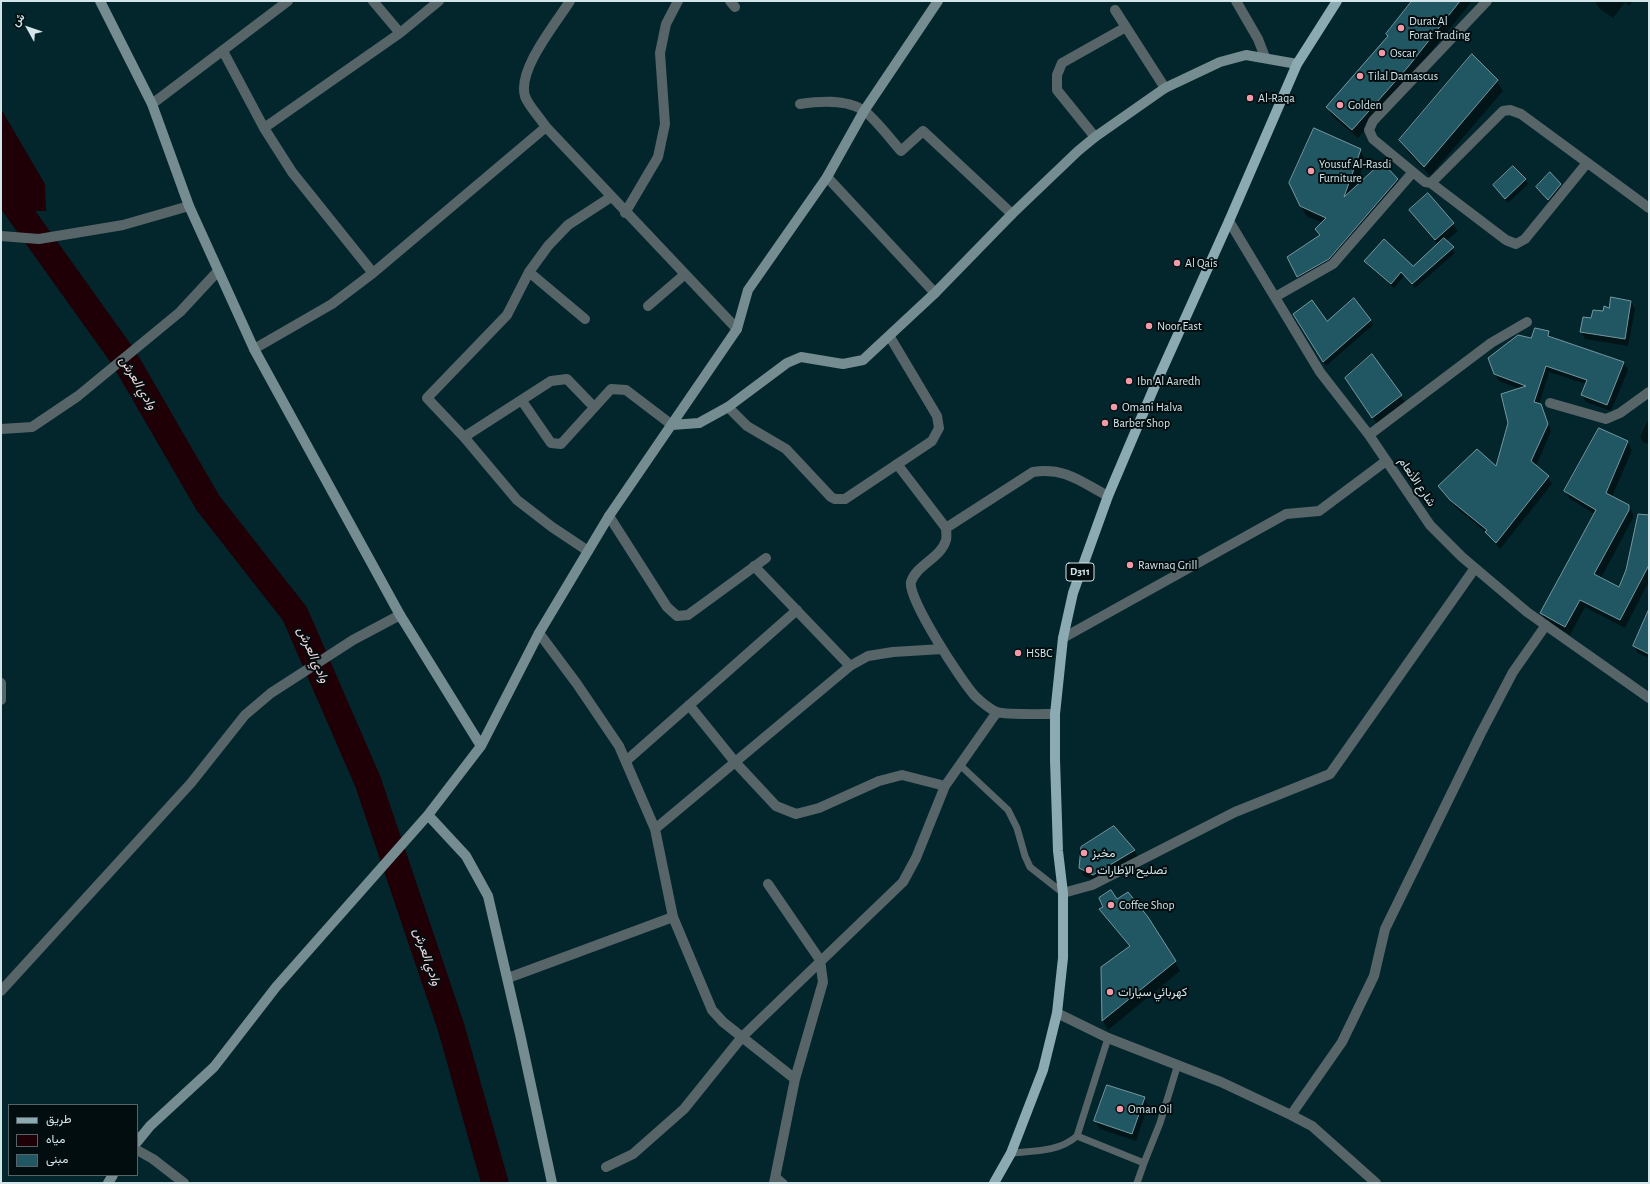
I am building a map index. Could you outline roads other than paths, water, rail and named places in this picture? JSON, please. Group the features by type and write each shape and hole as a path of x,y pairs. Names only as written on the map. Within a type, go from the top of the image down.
{"main road":[{"name":"D311","path":"994,1183 1011,1154 1043,1070 1057,1013 1062,958 1063,893 1058,850 1055,714 1063,638 1073,593 1108,496 1153,390 1229,221 1297,64 1337,1"}],"street":[{"path":"100,1 152,104 189,206 254,349 400,615 481,746"},
{"path":"152,104 288,1"},
{"path":"373,1 400,33"},
{"path":"264,128 400,33 439,1"},
{"path":"570,1 531,61 526,79 525,97 546,127 625,213 736,329"},
{"path":"625,213 658,157 665,124 660,53 666,24 678,1"},
{"path":"1236,1 1258,38 1265,57"},
{"path":"1487,1 1373,121 1369,130 1373,139 1425,182 1431,183 1506,240 1516,244 1525,239 1587,163"},
{"path":"138,1141 150,1126 214,1067 276,987 428,816 481,746 539,633 609,516 736,329 748,290 827,177 864,111 934,3"},
{"path":"1115,10 1166,88"},
{"path":"1095,137 1057,90 1056,75 1062,63 1126,27"},
{"path":"223,51 264,128 292,172 373,273"},
{"path":"522,401 551,443 561,444 611,389 626,390 672,425 699,423 728,407 787,363 801,357 844,364 863,360 890,337 1012,214 1095,137 1166,88 1220,62 1246,55 1265,57 1297,64"},
{"path":"800,104 818,101 845,104 864,111 901,151 923,131 1012,214"},
{"path":"1431,183 1503,111 1510,110 1521,114 1649,208"},
{"path":"254,349 332,304 373,273 546,127"},
{"path":"1275,297 1333,264 1413,172"},
{"path":"827,177 934,293"},
{"path":"588,552 552,528 517,500 464,438 427,398 507,315 529,272 548,246 568,225 611,197"},
{"path":"1,236 39,239 123,226 189,206"},
{"name":"شارع الأنعام","path":"1229,221 1320,372 1369,435 1430,525 1475,568 1546,625 1649,698"},
{"path":"1,430 32,427 78,396 180,312 218,271"},
{"path":"529,272 585,319"},
{"path":"648,306 684,275"},
{"path":"1369,435 1491,343 1527,322"},
{"path":"728,407 747,426 786,449 831,497 835,499 845,499 932,441 939,428 937,416 890,337"},
{"path":"464,438 551,381 567,380 594,407"},
{"path":"1550,403 1606,419 1620,414 1649,392"},
{"path":"1063,638 1286,514 1319,511 1386,461"},
{"path":"897,464 946,528 946,540 938,552 917,573 911,583 914,597 942,649 960,678 976,697 997,712 1055,714"},
{"path":"946,528 1033,472 1046,470 1062,472 1108,496"},
{"path":"609,516 667,607 677,616 688,615 766,558"},
{"path":"754,566 850,666"},
{"path":"1063,893 1092,885 1235,812 1330,774 1475,568"},
{"path":"626,761 797,610"},
{"path":"1,991 191,783 245,715 271,693 353,640 400,615"},
{"path":"1291,1114 1342,1042 1374,976 1385,929 1477,740 1513,672 1546,625"},
{"path":"539,633 578,684 619,746 626,761 655,828 673,917 712,1010 742,1037 794,1079"},
{"path":"655,828 850,666 868,656 893,652 942,649"},
{"path":"1,683 1,700"},
{"path":"689,705 735,762 776,806 796,814 819,808 879,781 902,775 945,786"},
{"path":"606,1168 633,1154 684,1109 742,1037 820,960 903,882 916,858 945,786 997,712"},
{"path":"428,816 466,856 488,896 508,978 552,1183"},
{"path":"768,884 820,960 823,982 794,1079 775,1180"},
{"path":"508,978 673,917"},
{"path":"1057,1013 1108,1038 1178,1064 1291,1114 1312,1126 1376,1183"},
{"path":"138,1151 153,1159 184,1183"}],"lane":[{"path":"960,765 1008,810 1018,828 1025,856 1030,867 1063,893"},
{"path":"1011,1154 1043,1151 1061,1146 1077,1136 1108,1038"},
{"path":"1137,1183 1160,1123 1178,1064"},
{"path":"1077,1136 1144,1163"},
{"path":"775,1180 784,1183"}],"water":[{"path":"1,109 45,184 46,211 1,211"}],"waterway":[{"name":"وادي العرش","path":"1,193 11,200 124,358 208,503 295,614 368,782 451,1027 495,1183"}],"place":[{"name":"Durat Al Forat Trading","path":"1401,28"},
{"name":"Oscar","path":"1382,53"},
{"name":"Tilal Damascus","path":"1360,76"},
{"name":"Al-Raqa","path":"1250,98"},
{"name":"Golden","path":"1340,105"},
{"name":"Yousuf Al-Rasdi Furniture","path":"1311,171"},
{"name":"Al Qais","path":"1177,263"},
{"name":"Noor East","path":"1149,326"},
{"name":"Ibn Al Aaredh","path":"1129,381"},
{"name":"Omani Halva","path":"1114,407"},
{"name":"Barber Shop","path":"1105,423"},
{"name":"Rawnaq Grill","path":"1130,565"},
{"name":"HSBC","path":"1018,653"},
{"name":"مخبز","path":"1084,853"},
{"name":"تصليح الإطارات","path":"1089,870"},
{"name":"Coffee Shop","path":"1111,905"},
{"name":"كهربائي سيارات","path":"1110,992"},
{"name":"Oman Oil","path":"1120,1109"}]}
